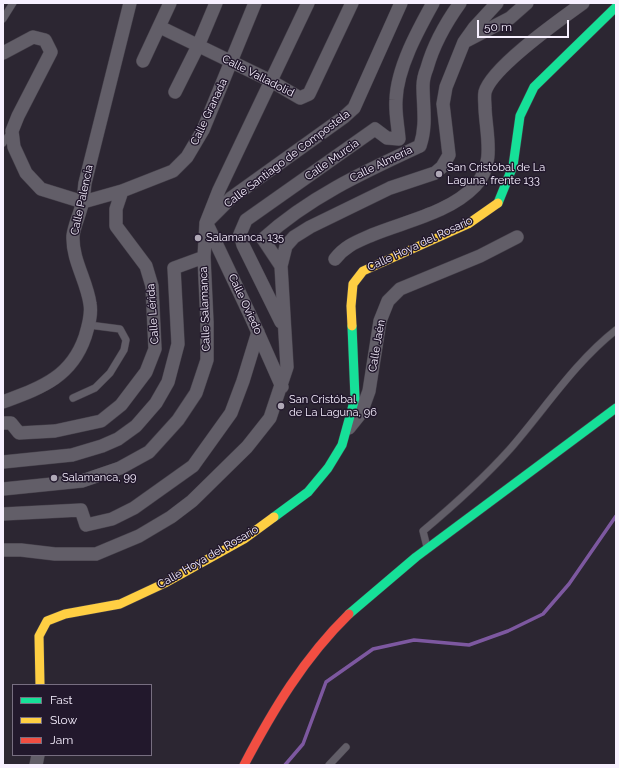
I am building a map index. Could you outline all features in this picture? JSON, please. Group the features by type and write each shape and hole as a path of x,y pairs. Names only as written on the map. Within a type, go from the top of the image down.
{"street":[{"name":"Calle Palencia","path":"3,402 42,387 63,372 80,351 89,325 90,305 84,279 75,255 73,236 83,202 85,183 130,3"},
{"path":"143,61 170,3"},
{"path":"175,92 198,46 216,3"},
{"name":"Calle Granada","path":"83,202 122,190 173,171 187,157 203,130 255,3"},
{"name":"Calle Salamanca","path":"3,489 82,481 120,468 150,452 178,420 196,393 206,360 207,322 204,257 206,223 219,190 308,3"},
{"name":"Calle Valladolid","path":"160,27 271,81 300,98 309,94 352,3"},
{"name":"Calle Santiago de Compostela","path":"206,223 232,198 344,117 354,108 401,3"},
{"name":"Calle Murcia","path":"284,328 243,245 240,234 246,220 375,130 387,138 399,139 396,99 402,73 411,45 433,3"},
{"name":"Calle Almería","path":"281,266 263,239 278,225 317,198 358,174 420,146 424,134 425,112 422,84 431,53 444,26 460,3"},
{"path":"3,550 21,550 55,554 96,554 139,536 172,517 192,501 247,447 270,418 282,387 287,367 281,266 286,246 294,237 310,227 390,188 435,173 442,167 449,155 443,104 446,87 464,42 474,28 497,3"},
{"path":"464,42 510,18 528,3"},
{"path":"335,260 342,249 361,240 440,210 461,199 476,184 487,164 489,144 485,115 485,92 491,82 517,54 583,3"},
{"name":"Calle Hoya del Rosario","path":"40,684 39,636 47,621 65,614 120,604 165,583 244,539 308,492 328,468 342,445 355,398 351,306 353,284 363,271 468,224 498,203 513,166 520,116 534,87 616,7"},
{"path":"3,53 33,37 45,40 51,52 18,116 12,131 14,147 26,173 41,189 83,202"},
{"name":"Calle Lérida","path":"3,423 11,423 19,433 55,431 101,421 121,405 146,372 155,349 152,286 146,266 116,226 116,209 122,190"},
{"name":"Calle Oviedo","path":"206,223 258,332 282,387"},
{"name":"Calle Jaén","path":"345,433 361,413 369,391 380,321 388,301 400,289 480,256 517,237"},
{"path":"3,462 72,455 112,442 136,426 156,403 168,382 178,344 174,268 204,257"},
{"path":"3,514 81,510 86,525 118,516 134,508 168,485 193,466 231,413 243,381 258,332"},
{"path":"243,765 266,723 292,681 321,645 352,611 427,547 584,434 616,408"}],"lane":[{"path":"3,18 13,3"},
{"path":"3,143 12,131"},
{"path":"73,398 95,388 110,373 124,350 126,340 120,329 89,325"},
{"path":"427,547 423,531 470,491 511,448 538,413 601,342 616,330"},
{"path":"329,765 346,747"}],"waterway":[{"path":"285,765 303,744 326,682 373,649 414,640 469,645 508,631 543,614 569,584 616,516"}],"traffic: fast":[{"path":"498,203 513,166 520,116 534,87 616,7"},
{"path":"274,517 308,492 328,468 342,445 355,398 352,326"},
{"path":"349,614 416,557 616,408"}],"traffic: slow":[{"path":"352,326 351,306 353,284 363,271 468,224 498,203"},
{"path":"40,684 39,636 47,621 65,614 120,604 165,583 244,539 274,517"}],"traffic: jam":[{"path":"244,765 266,724 290,685 318,648 349,614"}],"place":[{"name":"San Cristóbal de La Laguna, frente 133","path":"439,174"},
{"name":"Salamanca, 135","path":"198,238"},
{"name":"San Cristóbal de La Laguna, 96","path":"281,406"},
{"name":"Salamanca, 99","path":"54,478"}]}
